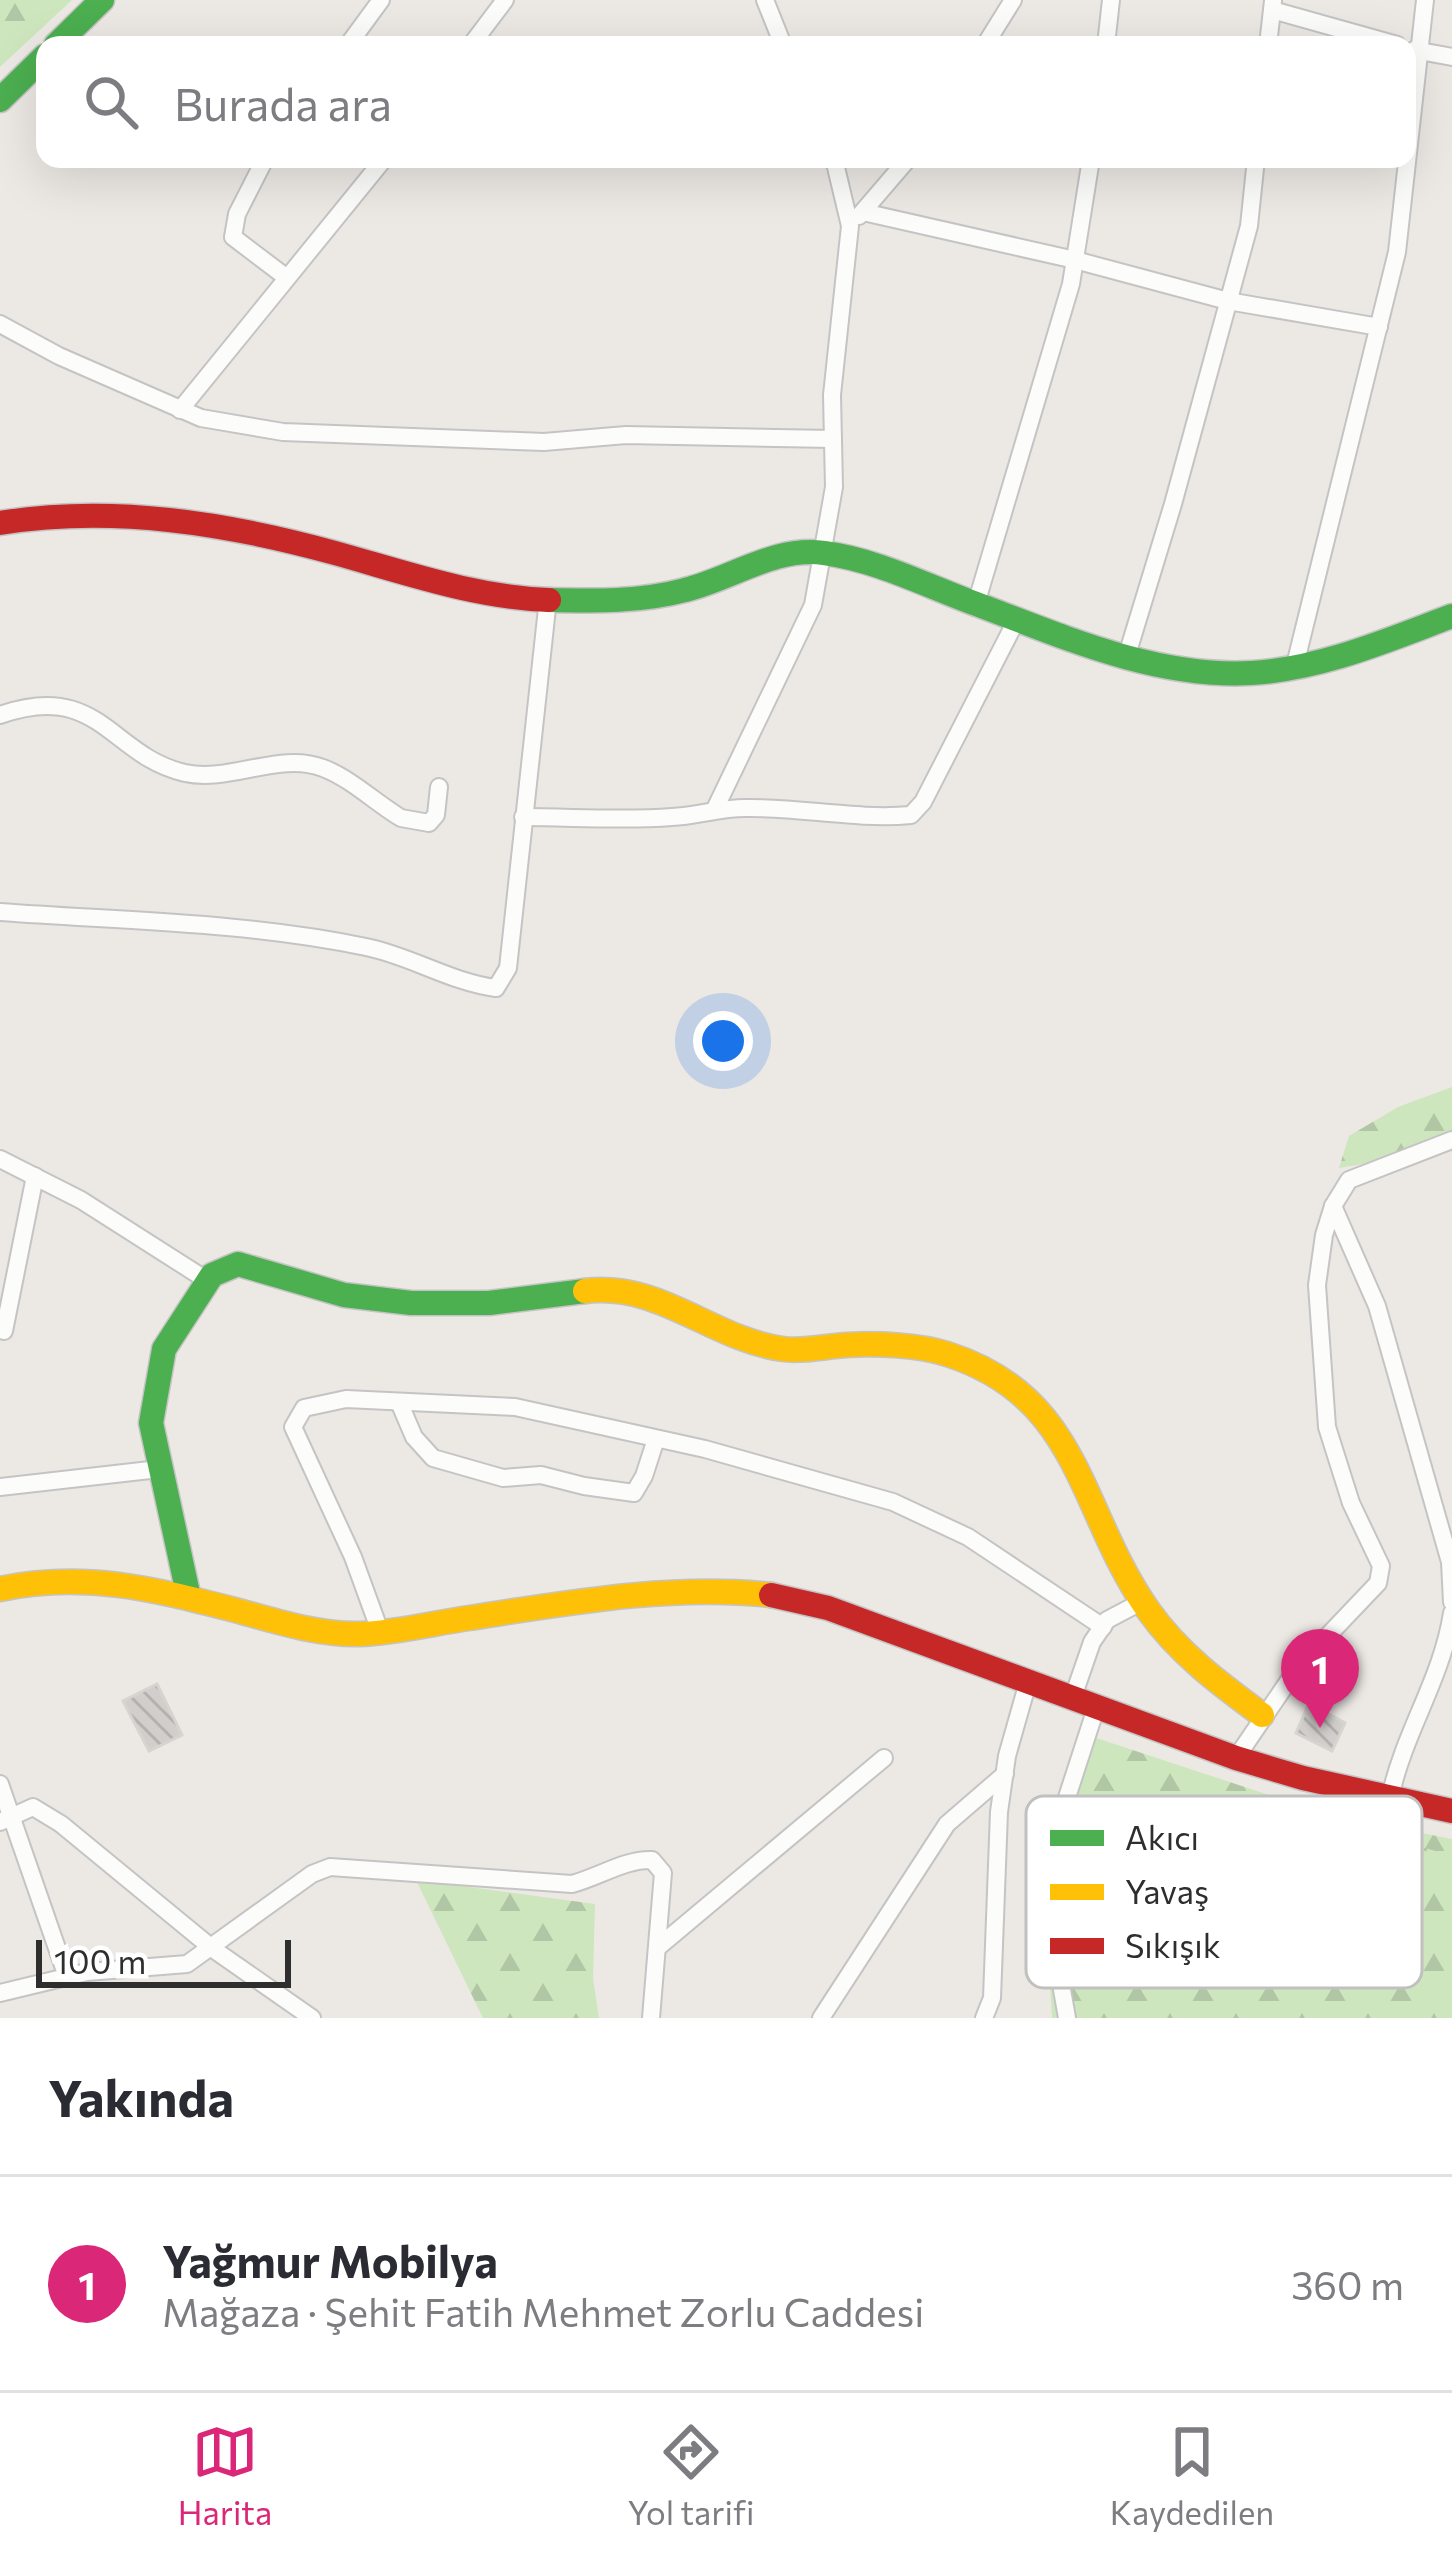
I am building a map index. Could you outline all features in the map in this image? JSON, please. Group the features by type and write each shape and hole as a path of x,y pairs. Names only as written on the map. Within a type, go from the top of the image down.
{"street":[{"path":"65,36 102,0"},
{"path":"355,36 381,0"},
{"path":"478,36 506,0"},
{"path":"765,0 779,36"},
{"path":"991,36 1013,0"},
{"path":"1107,36 1112,0"},
{"path":"1416,38 1425,0"},
{"path":"1269,36 1272,5 1369,36"},
{"path":"1416,51 1452,57"},
{"path":"0,100 36,65"},
{"path":"260,168 237,214 233,237 287,278"},
{"path":"180,410 377,168"},
{"path":"716,808 813,604 834,487 832,395 857,219 837,168"},
{"path":"857,219 900,168"},
{"path":"976,604 1075,260 1090,168"},
{"path":"1127,655 1249,226 1255,168"},
{"path":"1295,665 1397,252 1404,168"},
{"path":"857,219 1075,260 1228,302 1378,327"},
{"path":"0,324 59,356 201,418 284,432 544,442 626,435 832,439"},
{"path":"0,523 82,514 154,519 331,552 435,583 511,598 590,600 680,592 766,561 821,552 1127,655 1227,674 1295,665 1452,616"},
{"path":"0,912 263,933 370,947 431,972 496,988 508,968 548,599"},
{"path":"523,817 675,818 716,808 801,808 879,818 911,815 923,802 1017,619"},
{"path":"0,715 48,705 87,714 181,772 213,776 287,764 323,768 415,823 429,823 436,814 439,787"},
{"path":"1236,1758 1298,1667 1378,1583 1381,1567 1351,1503 1327,1427 1317,1286 1333,1206 1348,1180 1452,1139"},
{"path":"0,1159 82,1200 208,1281"},
{"path":"4,1331 35,1177"},
{"path":"1333,1206 1377,1306 1450,1562 1452,1602"},
{"path":"189,1598 151,1424 164,1349 212,1275 238,1264 344,1295 411,1303 489,1304 617,1287 668,1303 728,1334 786,1350 853,1344 941,1352 990,1370 1034,1402 1066,1448 1143,1600 1197,1667 1262,1714"},
{"path":"381,1634 353,1557 293,1426 304,1408 346,1399 515,1407 656,1438 893,1502 968,1537 1102,1627"},
{"path":"399,1402 414,1437 433,1458 503,1478 541,1474 584,1486 634,1492 656,1438"},
{"path":"0,1487 160,1469"},
{"path":"0,1589 38,1581 100,1580 300,1628 381,1634 567,1603 703,1592 767,1594 828,1608 1236,1758 1382,1796"},
{"path":"1062,1796 1084,1702 1092,1642 1107,1620 1143,1600"},
{"path":"1390,1796 1394,1774 1447,1649 1452,1613"},
{"path":"984,2018 992,1998 1005,1774 1028,1682"},
{"path":"657,1948 884,1758"},
{"path":"820,2018 947,1825 1005,1774"},
{"path":"0,1784 6,1818 67,1977"},
{"path":"1422,1805 1452,1811"},
{"path":"6,1818 34,1807 61,1824 213,1949 312,2018"},
{"path":"0,1993 67,1977 188,1964 312,1874 330,1867 572,1884 603,1876 633,1860 652,1860 663,1874 651,2018"},
{"path":"1061,1988 1066,2018"}],"green space":[{"path":"0,0 72,0 0,67"},
{"path":"1452,1087 1452,1149 1339,1168 1349,1136 1398,1107"},
{"path":"1078,1732 1272,1796 1067,1796"},
{"path":"1422,1833 1452,1839 1452,2018 1052,2018 1050,1988 1422,1988"},
{"path":"1422,1847 1452,1856 1422,1891"},
{"path":"416,1880 595,1904 593,1978 599,2018 483,2018"}],"building":[{"path":"157,1684 182,1735 149,1751 123,1701"},
{"path":"1309,1703 1345,1723 1332,1751 1296,1733"}],"traffic: fast":[{"path":"65,36 102,0"},
{"path":"0,100 36,65"},
{"path":"549,600 668,594 788,554 824,553 884,568 1112,653 1216,673 1303,666 1452,616"},
{"path":"189,1598 151,1423 164,1349 212,1275 238,1264 344,1295 411,1303 489,1303 585,1291"}],"traffic: slow":[{"path":"585,1291 638,1295 732,1334 783,1349 858,1344 911,1347 947,1354 992,1373 1026,1398 1051,1428 1125,1572 1160,1626 1201,1667 1262,1715"},
{"path":"0,1589 60,1582 118,1585 344,1634 401,1630 620,1597 696,1592 771,1595"}],"traffic: jam":[{"path":"0,523 85,516 169,520 294,542 467,589 549,600"},
{"path":"771,1595 828,1608 1236,1758 1384,1796"},
{"path":"1422,1804 1452,1811"}],"place":[{"name":"Yağmur Mobilya","path":"1320,1728"}]}
